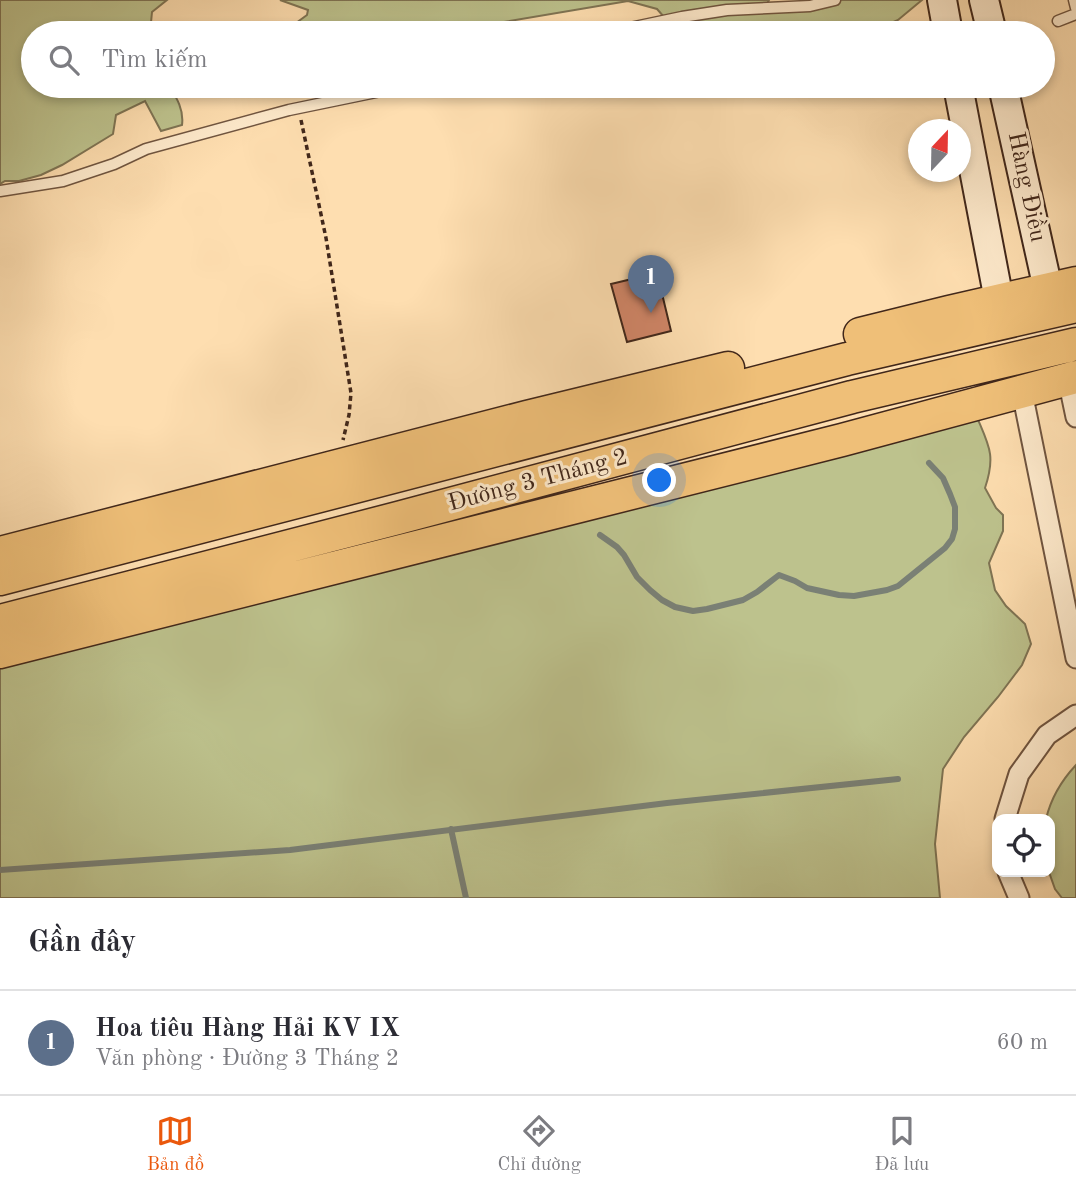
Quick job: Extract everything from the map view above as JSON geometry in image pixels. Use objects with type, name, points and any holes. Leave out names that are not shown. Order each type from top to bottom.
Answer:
[{"type":"main road","points":[[942,0],[946,21]]},
{"type":"main road","points":[[984,0],[989,21]]},
{"type":"main road","name":"Hàng Điều","points":[[960,98],[1002,311]]},
{"type":"main road","name":"Hàng Điều","points":[[1006,98],[1063,297]]},
{"type":"main road","points":[[1063,297],[1072,378]]},
{"type":"main road","name":"Đường 3 Tháng 2","points":[[0,554],[335,466],[1063,297]]},
{"type":"main road","points":[[1002,311],[1022,392]]},
{"type":"main road","name":"Đường 3 Tháng 2","points":[[0,579],[847,359],[1002,311]]},
{"type":"main road","name":"Đường 3 Tháng 2","points":[[0,621],[385,522],[852,397],[1069,346]]},
{"type":"main road","name":"Đường 3 Tháng 2","points":[[0,652],[842,440],[1072,378]]},
{"type":"street","points":[[1072,378],[1076,417]]},
{"type":"street","points":[[1022,392],[1067,564],[1076,657]]},
{"type":"street","points":[[1007,814],[1019,774],[1047,735],[1076,715]]},
{"type":"street","points":[[1010,877],[1019,898]]},
{"type":"lane","points":[[663,21],[727,10],[810,6],[835,0]]},
{"type":"lane","points":[[1074,0],[1076,8]]},
{"type":"lane","points":[[1058,21],[1076,13]]},
{"type":"lane","points":[[0,191],[63,181],[114,164],[146,149],[298,108],[347,98]]},
{"type":"path","points":[[298,108],[326,238],[351,393],[346,430],[335,466]]},
{"type":"green space","points":[[0,0],[167,0],[152,12],[151,21],[21,21],[21,98],[176,98],[181,109],[182,125],[161,131],[145,101],[116,115],[113,134],[62,165],[41,175],[0,184]]},
{"type":"green space","points":[[280,0],[769,0],[779,12],[826,0],[922,0],[896,21],[668,21],[657,9],[628,1],[510,21],[299,21],[307,15],[308,10]]},
{"type":"green space","points":[[976,415],[990,451],[990,467],[985,488],[1003,515],[1003,531],[989,563],[995,590],[1006,606],[1025,624],[1031,644],[1022,665],[964,737],[943,769],[935,844],[940,898],[0,898],[0,667]]},
{"type":"green space","points":[[1076,765],[1076,898],[1062,898],[1051,877],[1055,877],[1055,814],[1048,814],[1057,790]]},
{"type":"building","points":[[657,273],[671,331],[627,342],[611,284]]},
{"type":"waterway","points":[[600,535],[617,547],[637,577],[662,600],[675,607],[693,611],[743,600],[779,575],[807,588],[839,595],[854,596],[887,590],[898,586],[945,548],[952,539],[955,507],[943,478],[929,463]]},
{"type":"waterway","points":[[0,870],[290,850],[667,803],[898,779]]},
{"type":"waterway","points":[[451,829],[466,898]]},
{"type":"place","name":"Hoa tiêu Hàng Hải KV IX","points":[[651,313]]}]
